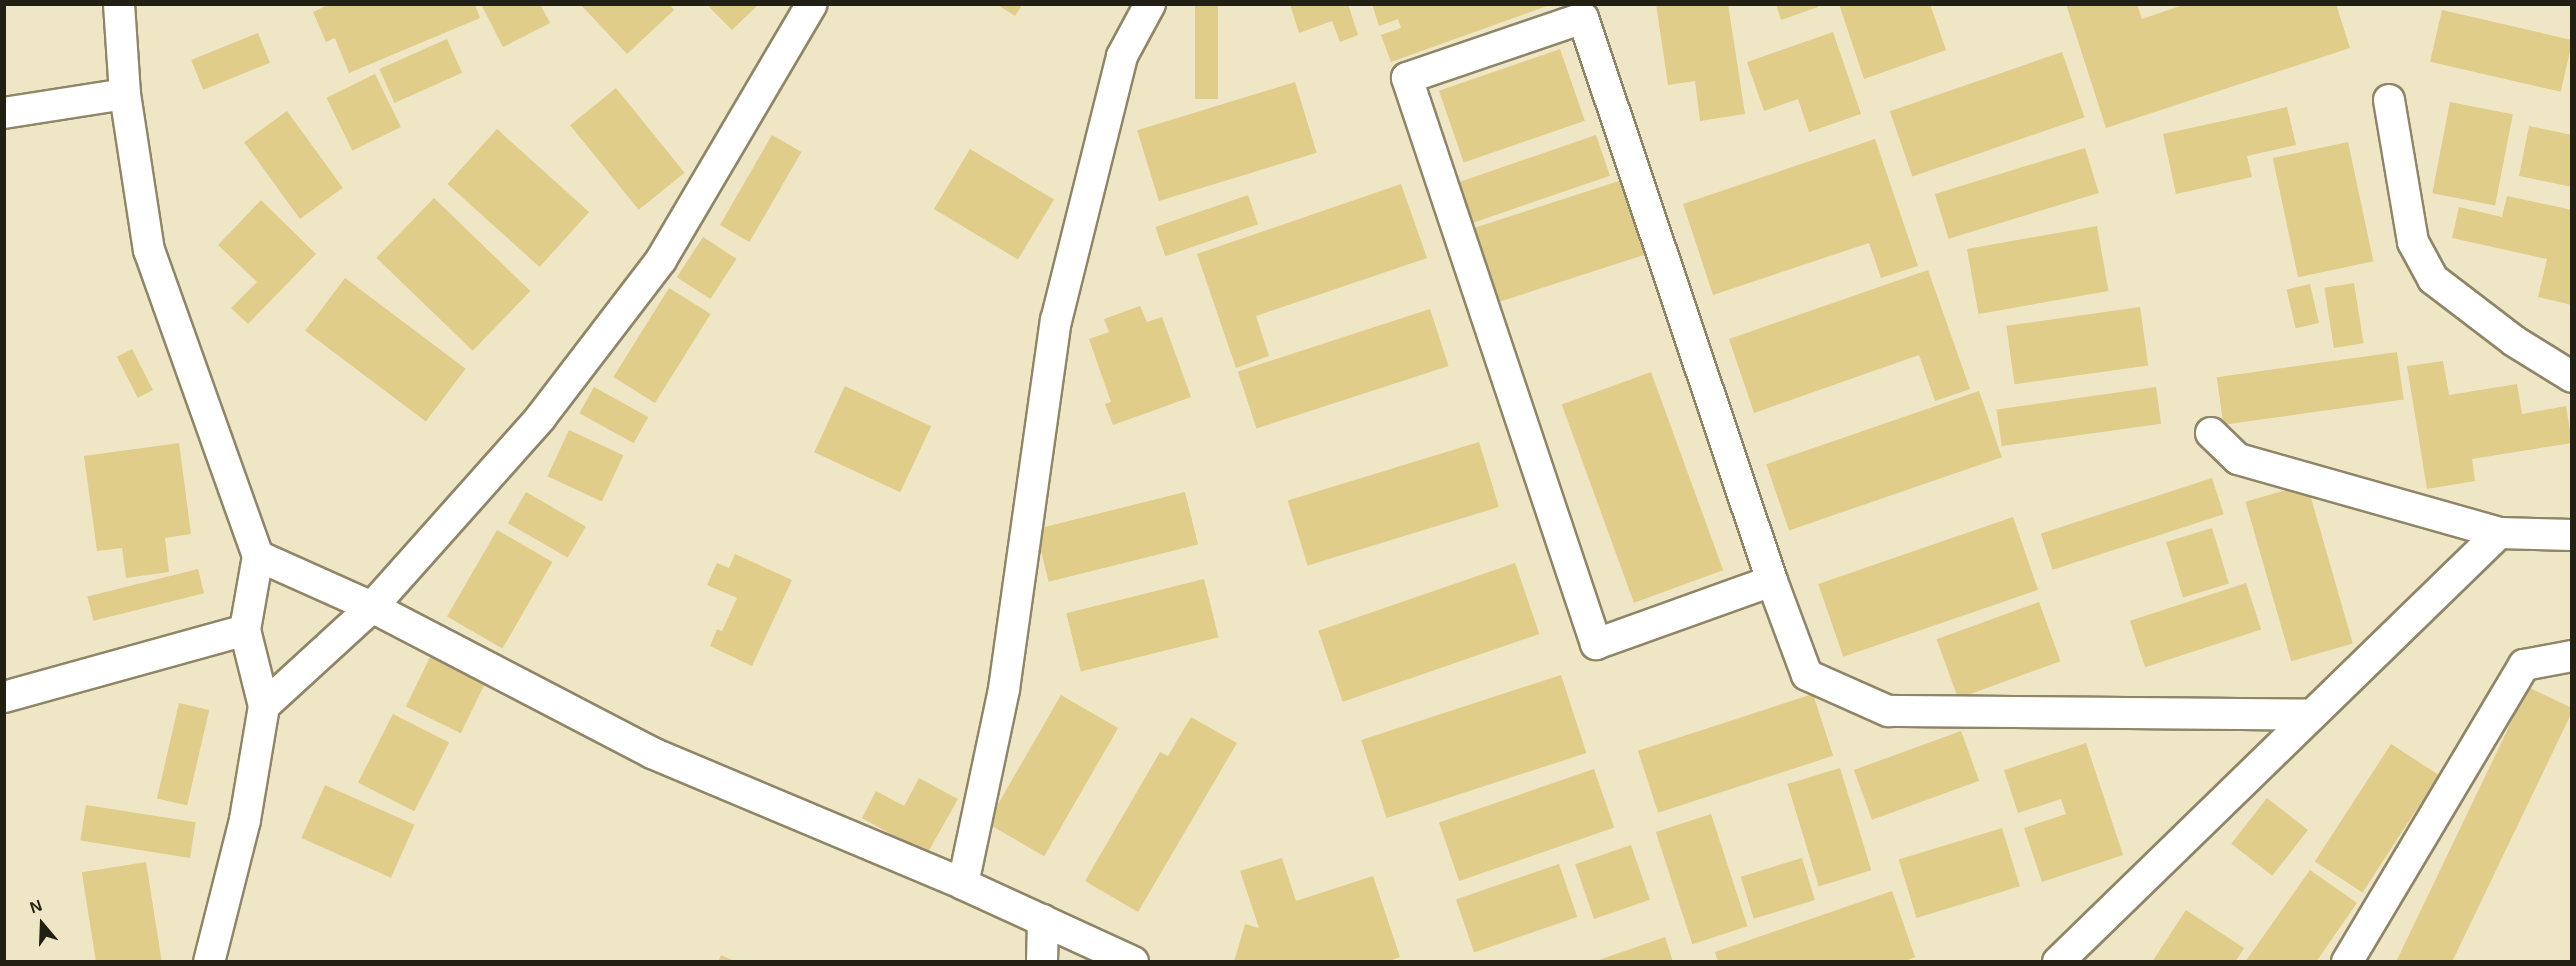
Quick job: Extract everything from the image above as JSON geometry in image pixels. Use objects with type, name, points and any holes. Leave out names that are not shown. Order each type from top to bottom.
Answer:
[{"type":"street","points":[[119,4],[125,94],[149,250],[258,556],[245,630],[264,706],[245,820],[209,962]]},
{"type":"street","points":[[264,706],[372,607],[541,417],[661,260],[813,4]]},
{"type":"street","points":[[963,884],[1004,689],[1056,321],[1122,56],[1150,4]]},
{"type":"street","points":[[1772,581],[1596,644],[1407,78],[1583,18],[1772,581],[1807,675],[1888,711],[2309,715]]},
{"type":"street","points":[[4,113],[125,94]]},
{"type":"street","points":[[2389,100],[2413,242],[2433,279],[2514,341],[2571,377]]},
{"type":"street","points":[[2211,433],[2238,459],[2499,533],[2571,535]]},
{"type":"street","points":[[2058,962],[2309,715],[2499,533]]},
{"type":"street","points":[[258,556],[372,607],[651,753],[963,884],[1133,962]]},
{"type":"street","points":[[4,697],[245,630]]},
{"type":"street","points":[[2347,962],[2524,664],[2571,656]]},
{"type":"street","points":[[1042,962],[1043,920]]},
{"type":"building","points":[[330,4],[475,4],[480,18],[349,73],[335,38],[326,42],[313,12]]},
{"type":"building","points":[[481,4],[540,4],[550,23],[503,47]]},
{"type":"building","points":[[580,4],[669,4],[674,10],[627,54]]},
{"type":"building","points":[[712,4],[759,4],[732,30],[709,7]]},
{"type":"building","points":[[1195,4],[1218,4],[1218,99],[1195,99]]},
{"type":"building","points":[[1290,4],[1348,4],[1358,35],[1340,42],[1332,21],[1299,33]]},
{"type":"building","points":[[1372,4],[1550,5],[1391,62],[1381,35],[1401,28],[1398,19],[1379,26]]},
{"type":"building","points":[[1656,4],[1728,4],[1745,114],[1700,121],[1695,81],[1668,85]]},
{"type":"building","points":[[1776,4],[1817,4],[1818,7],[1781,20]]},
{"type":"building","points":[[1839,4],[1930,4],[1946,50],[1864,79]]},
{"type":"building","points":[[2066,4],[2137,4],[2142,19],[2186,4],[2336,4],[2350,48],[2106,128]]},
{"type":"building","points":[[998,5],[1022,5],[1015,16]]},
{"type":"building","points":[[2442,10],[2572,40],[2561,92],[2430,62]]},
{"type":"building","points":[[1833,32],[1861,114],[1809,132],[1798,99],[1764,111],[1747,62]]},
{"type":"building","points":[[258,33],[270,63],[203,90],[191,60]]},
{"type":"building","points":[[447,39],[462,73],[394,103],[379,69]]},
{"type":"building","points":[[1560,49],[1585,121],[1464,163],[1439,91]]},
{"type":"building","points":[[2062,52],[2084,117],[1912,176],[1890,111]]},
{"type":"building","points":[[375,74],[401,127],[352,151],[326,98]]},
{"type":"building","points":[[1295,82],[1317,153],[1159,201],[1137,130]]},
{"type":"building","points":[[616,88],[685,173],[639,210],[570,125]]},
{"type":"building","points":[[2450,102],[2513,114],[2495,206],[2432,193]]},
{"type":"building","points":[[2287,107],[2296,145],[2247,156],[2252,177],[2176,194],[2163,134]]},
{"type":"building","points":[[287,111],[343,188],[300,219],[244,142]]},
{"type":"building","points":[[2529,126],[2572,135],[2572,187],[2519,176]]},
{"type":"building","points":[[497,129],[589,212],[540,267],[447,184]]},
{"type":"building","points":[[772,135],[801,152],[749,242],[720,225]]},
{"type":"building","points":[[1596,135],[1610,176],[1465,225],[1451,185]]},
{"type":"building","points":[[1875,139],[1918,266],[1881,278],[1869,243],[1713,295],[1683,204]]},
{"type":"building","points":[[2348,142],[2373,261],[2298,277],[2273,158]]},
{"type":"building","points":[[2085,148],[2099,193],[1949,239],[1935,194]]},
{"type":"building","points":[[970,149],[1054,199],[1018,259],[934,209]]},
{"type":"building","points":[[1622,180],[1646,254],[1491,305],[1467,230]]},
{"type":"building","points":[[1401,184],[1427,258],[1256,316],[1269,356],[1236,368],[1197,254]]},
{"type":"building","points":[[1248,195],[1258,224],[1165,256],[1155,227]]},
{"type":"building","points":[[2507,196],[2572,210],[2572,305],[2538,297],[2547,259],[2452,238],[2459,207],[2502,217]]},
{"type":"building","points":[[434,198],[530,291],[473,351],[376,258]]},
{"type":"building","points":[[261,200],[316,254],[248,324],[231,308],[257,282],[218,245]]},
{"type":"building","points":[[2097,226],[2108,291],[1978,314],[1967,249]]},
{"type":"building","points":[[703,237],[737,259],[710,299],[677,277]]},
{"type":"building","points":[[1928,270],[1970,389],[1935,401],[1919,355],[1754,413],[1729,339]]},
{"type":"building","points":[[345,278],[466,369],[426,422],[305,331]]},
{"type":"building","points":[[2354,283],[2364,343],[2334,348],[2324,288]]},
{"type":"building","points":[[2310,284],[2319,323],[2296,328],[2287,289]]},
{"type":"building","points":[[669,288],[711,314],[655,403],[613,377]]},
{"type":"building","points":[[1140,306],[1147,322],[1162,317],[1191,397],[1113,425],[1105,404],[1111,402],[1089,339],[1109,332],[1104,319]]},
{"type":"building","points":[[2140,307],[2148,365],[2015,384],[2006,326]]},
{"type":"building","points":[[1430,309],[1449,366],[1256,428],[1238,371]]},
{"type":"building","points":[[132,349],[153,390],[138,398],[117,357]]},
{"type":"building","points":[[2397,352],[2404,400],[2223,425],[2217,377]]},
{"type":"building","points":[[2443,361],[2449,395],[2517,384],[2522,414],[2566,406],[2572,443],[2472,459],[2475,481],[2427,489],[2407,366]]},
{"type":"building","points":[[1651,372],[1723,570],[1634,603],[1562,404]]},
{"type":"building","points":[[845,386],[931,426],[900,492],[814,452]]},
{"type":"building","points":[[594,387],[648,417],[634,443],[579,413]]},
{"type":"building","points":[[2156,387],[2161,424],[2002,446],[1997,409]]},
{"type":"building","points":[[1979,391],[2002,457],[1789,530],[1766,464]]},
{"type":"building","points":[[569,430],[623,455],[602,502],[547,476]]},
{"type":"building","points":[[1479,442],[1499,507],[1308,566],[1288,500]]},
{"type":"building","points":[[179,443],[191,534],[165,538],[169,572],[126,578],[122,548],[97,551],[84,456]]},
{"type":"building","points":[[2212,478],[2224,514],[2053,570],[2041,534]]},
{"type":"building","points":[[2307,484],[2353,644],[2291,661],[2245,502]]},
{"type":"building","points":[[526,492],[586,526],[568,558],[508,523]]},
{"type":"building","points":[[1185,492],[1198,544],[1049,582],[1036,529]]},
{"type":"building","points":[[2013,517],[2038,590],[1843,657],[1818,584]]},
{"type":"building","points":[[2212,528],[2229,583],[2183,597],[2166,542]]},
{"type":"building","points":[[497,530],[552,562],[502,649],[447,617]]},
{"type":"building","points":[[735,554],[792,580],[752,666],[710,646],[717,629],[722,631],[737,598],[707,585],[717,563],[729,568]]},
{"type":"building","points":[[1515,563],[1539,634],[1343,702],[1318,631]]},
{"type":"building","points":[[198,569],[204,593],[93,621],[87,597]]},
{"type":"building","points":[[1204,579],[1219,637],[1081,672],[1066,613]]},
{"type":"building","points":[[2246,583],[2261,630],[2145,667],[2130,621]]},
{"type":"building","points":[[2039,602],[2061,661],[1958,698],[1937,639]]},
{"type":"building","points":[[434,649],[489,676],[461,733],[406,707]]},
{"type":"building","points":[[1561,675],[1586,753],[1387,818],[1361,740]]},
{"type":"building","points":[[2528,687],[2572,708],[2572,712],[2452,962],[2396,962]]},
{"type":"building","points":[[1813,694],[1833,756],[1658,813],[1638,751]]},
{"type":"building","points":[[1061,695],[1118,728],[1044,856],[987,823]]},
{"type":"building","points":[[179,703],[209,710],[187,805],[157,798]]},
{"type":"building","points":[[393,714],[449,743],[414,811],[358,783]]},
{"type":"building","points":[[1191,717],[1237,743],[1138,912],[1085,881],[1160,752],[1168,756]]},
{"type":"building","points":[[1961,731],[1979,781],[1872,820],[1854,770]]},
{"type":"building","points":[[2086,743],[2123,855],[2042,882],[2024,828],[2066,814],[2061,799],[2018,813],[2004,770]]},
{"type":"building","points":[[2391,744],[2439,775],[2363,892],[2315,861]]},
{"type":"building","points":[[1840,768],[1871,870],[1819,886],[1787,784]]},
{"type":"building","points":[[1594,769],[1614,828],[1459,881],[1439,822]]},
{"type":"building","points":[[919,778],[958,799],[927,854],[862,818],[876,791],[904,806]]},
{"type":"building","points":[[325,785],[415,825],[391,878],[301,838]]},
{"type":"building","points":[[2267,798],[2308,830],[2272,876],[2231,844]]},
{"type":"building","points":[[86,805],[196,822],[190,858],[80,841]]},
{"type":"building","points":[[1711,814],[1747,926],[1692,944],[1656,832]]},
{"type":"building","points":[[2002,828],[2020,886],[1917,918],[1899,860]]},
{"type":"building","points":[[1631,845],[1650,900],[1594,919],[1575,864]]},
{"type":"building","points":[[1282,858],[1296,901],[1373,876],[1400,957],[1386,962],[1234,962],[1245,924],[1259,928],[1240,871]]},
{"type":"building","points":[[1802,858],[1815,900],[1754,919],[1741,877]]},
{"type":"building","points":[[146,862],[162,962],[96,962],[82,872]]},
{"type":"building","points":[[1559,864],[1577,917],[1474,952],[1456,899]]},
{"type":"building","points":[[2310,870],[2357,903],[2316,962],[2245,962]]},
{"type":"building","points":[[1892,891],[1915,957],[1903,962],[1718,962],[1715,952]]},
{"type":"building","points":[[2186,910],[2244,948],[2235,962],[2152,962]]},
{"type":"building","points":[[1665,937],[1673,962],[1596,962],[1596,961]]},
{"type":"building","points":[[721,955],[736,962],[718,962]]}]
